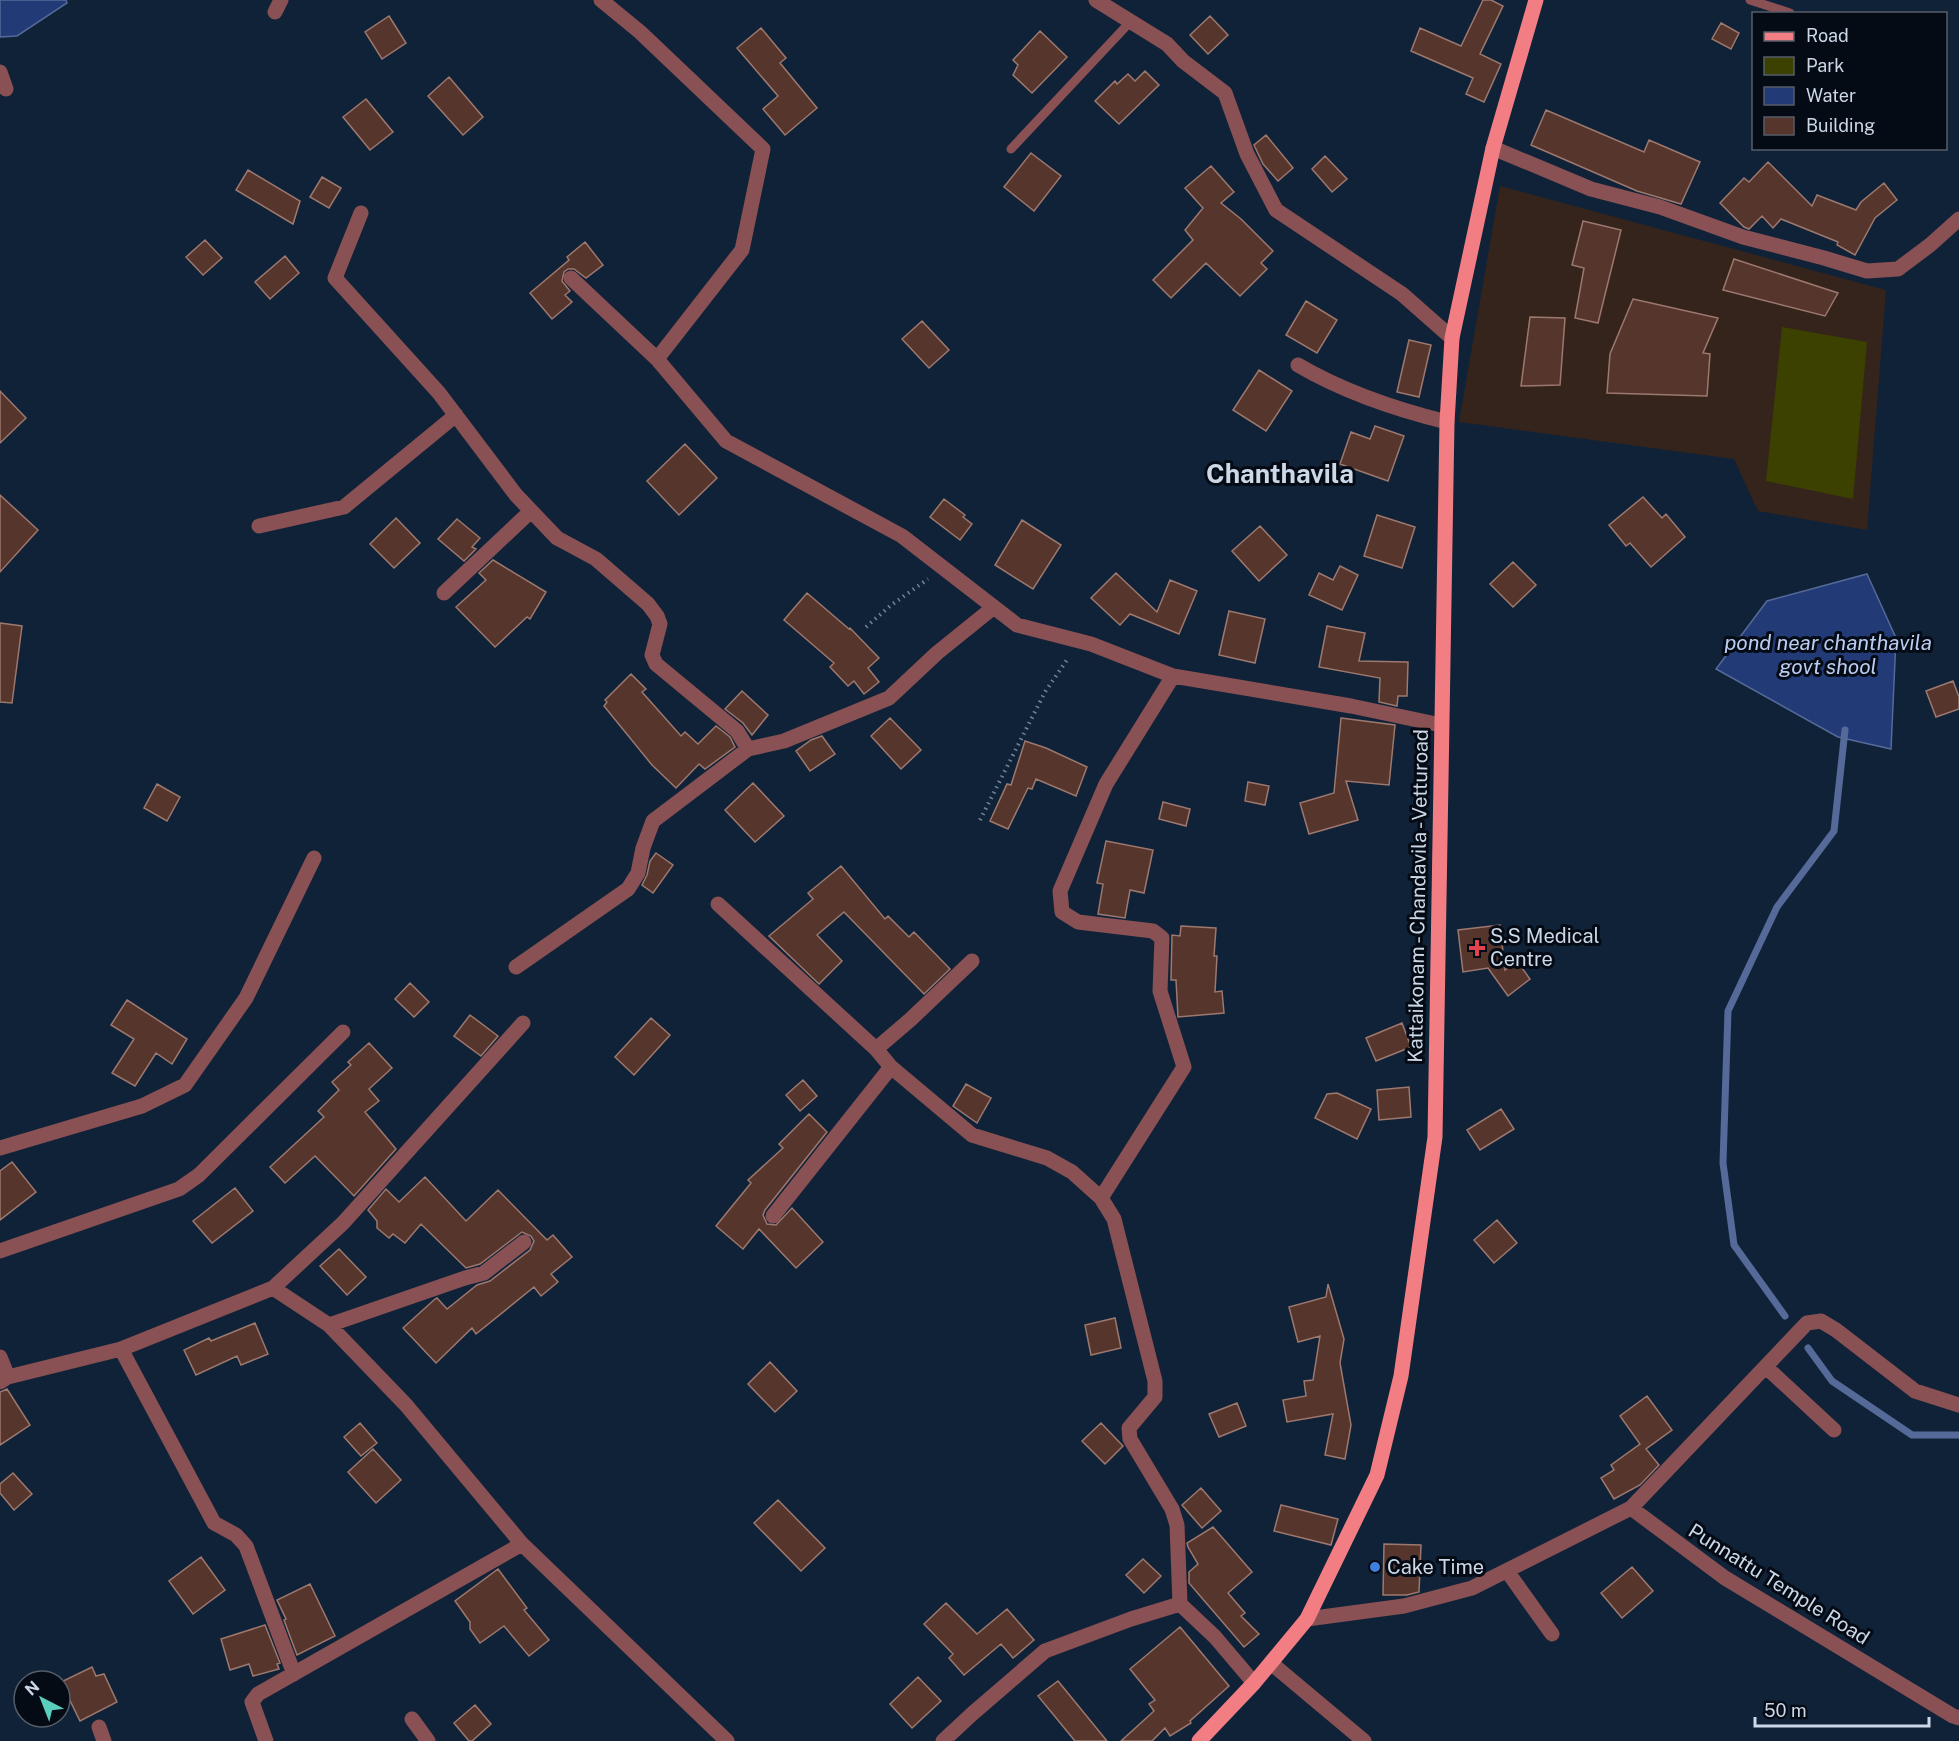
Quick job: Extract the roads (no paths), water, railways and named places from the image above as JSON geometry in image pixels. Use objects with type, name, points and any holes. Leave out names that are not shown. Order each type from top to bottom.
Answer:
[{"type":"main road","name":"Kattaikonam - Chandavila - Vetturoad","points":[[1203,1739],[1254,1683],[1307,1619],[1377,1475],[1401,1376],[1436,1137],[1447,423],[1452,338],[1492,148],[1536,0]]},
{"type":"street","points":[[601,0],[640,32],[763,149],[742,250],[657,359]]},
{"type":"street","points":[[1095,0],[1167,44],[1183,61],[1225,93],[1247,154],[1276,210],[1402,294],[1452,338]]},
{"type":"street","points":[[0,72],[6,89]]},
{"type":"street","points":[[1492,148],[1591,189],[1660,207],[1743,237],[1867,271],[1898,269],[1959,219]]},
{"type":"street","points":[[361,213],[335,278],[439,393],[516,495],[531,511],[557,538],[596,559],[648,604],[660,624],[652,655],[656,664],[737,731],[748,749]]},
{"type":"street","points":[[571,278],[657,359],[726,441],[902,536],[1017,625],[1080,641],[1173,676],[1340,704],[1441,725]]},
{"type":"street","points":[[1298,365],[1327,382],[1353,393],[1419,416],[1447,423]]},
{"type":"street","points":[[259,526],[344,507],[456,416]]},
{"type":"street","points":[[444,593],[531,511]]},
{"type":"street","points":[[516,967],[628,889],[638,873],[642,848],[653,821],[748,749],[784,741],[889,698],[937,653],[994,607]]},
{"type":"street","points":[[1101,1198],[1184,1067],[1160,991],[1162,938],[1153,931],[1078,922],[1070,919],[1062,912],[1060,891],[1106,784],[1173,676]]},
{"type":"street","points":[[0,1148],[142,1106],[185,1085],[246,998],[315,858]]},
{"type":"street","points":[[718,903],[876,1049],[891,1067],[972,1135],[1047,1158],[1072,1172],[1101,1198],[1114,1219],[1155,1381],[1155,1397],[1129,1428],[1130,1439],[1172,1509],[1177,1525],[1180,1604],[1215,1637],[1254,1683]]},
{"type":"street","points":[[876,1049],[972,961]]},
{"type":"street","points":[[0,1357],[4,1379],[122,1349],[273,1288],[343,1223],[523,1023]]},
{"type":"street","points":[[0,1251],[179,1189],[199,1175],[344,1032]]},
{"type":"street","points":[[773,1216],[891,1067]]},
{"type":"street","points":[[329,1325],[484,1273],[524,1242]]},
{"type":"street","points":[[273,1288],[329,1325],[406,1405],[522,1544],[727,1741]]},
{"type":"street","points":[[1307,1619],[1404,1606],[1472,1588],[1631,1508],[1807,1323],[1821,1321],[1836,1329],[1915,1391],[1959,1405]]},
{"type":"street","points":[[122,1349],[214,1523],[236,1535],[246,1546],[294,1674]]},
{"type":"street","points":[[1766,1367],[1834,1430]]},
{"type":"street","name":"Punnattu Temple Road","points":[[1631,1508],[1725,1578],[1959,1718]]},
{"type":"street","points":[[267,1741],[252,1702],[258,1694],[522,1544]]},
{"type":"street","points":[[1507,1571],[1552,1634]]},
{"type":"street","points":[[943,1741],[1045,1652],[1131,1619],[1180,1604]]},
{"type":"street","points":[[1271,1663],[1364,1741]]},
{"type":"street","points":[[412,1719],[428,1741]]},
{"type":"lane","points":[[1750,0],[1787,12]]},
{"type":"lane","points":[[1011,149],[1131,21]]},
{"type":"water","points":[[0,0],[66,0],[67,3],[17,36],[0,37]]},
{"type":"water","name":"pond near chanthavila govt shool","points":[[1867,574],[1896,638],[1891,749],[1838,737],[1716,669],[1767,601]]},
{"type":"waterway","points":[[1785,1316],[1734,1245],[1723,1163],[1728,1011],[1777,907],[1834,831],[1845,730]]},
{"type":"waterway","points":[[1808,1348],[1832,1381],[1912,1435],[1959,1435]]},
{"type":"place","name":"S.S Medical Centre","points":[[1477,948]]},
{"type":"place","name":"Cake Time","points":[[1375,1567]]},
{"type":"district","name":"Chanthavila","points":[[1280,473]]}]
